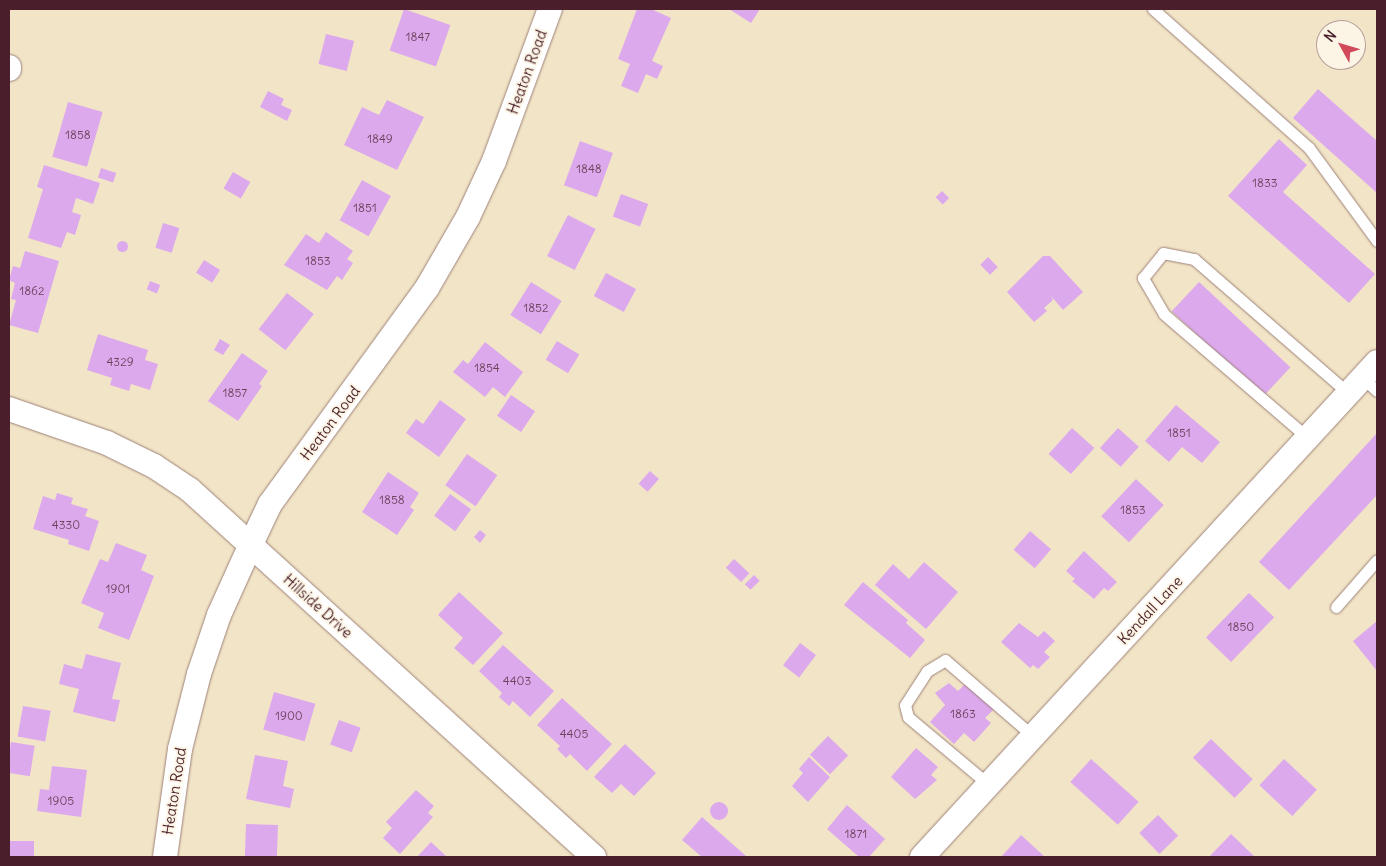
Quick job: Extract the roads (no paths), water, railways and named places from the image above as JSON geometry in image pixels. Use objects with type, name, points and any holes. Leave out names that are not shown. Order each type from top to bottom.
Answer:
[{"type":"street","name":"Heaton Road","points":[[165,857],[180,749],[199,674],[219,615],[251,544],[270,504],[427,288],[468,217],[494,161],[550,9]]},
{"type":"street","name":"Kendall Lane","points":[[922,857],[1308,438],[1366,381]]},
{"type":"street","name":"Hillside Drive","points":[[9,409],[107,443],[154,466],[190,490],[594,857]]},
{"type":"lane","points":[[1153,9],[1309,148],[1377,241]]},
{"type":"lane","points":[[1308,438],[1164,314],[1143,278],[1163,253],[1194,259],[1366,381]]},
{"type":"lane","points":[[1336,607],[1377,560]]},
{"type":"lane","points":[[988,784],[908,718],[905,705],[927,671],[945,660],[1033,736]]}]
